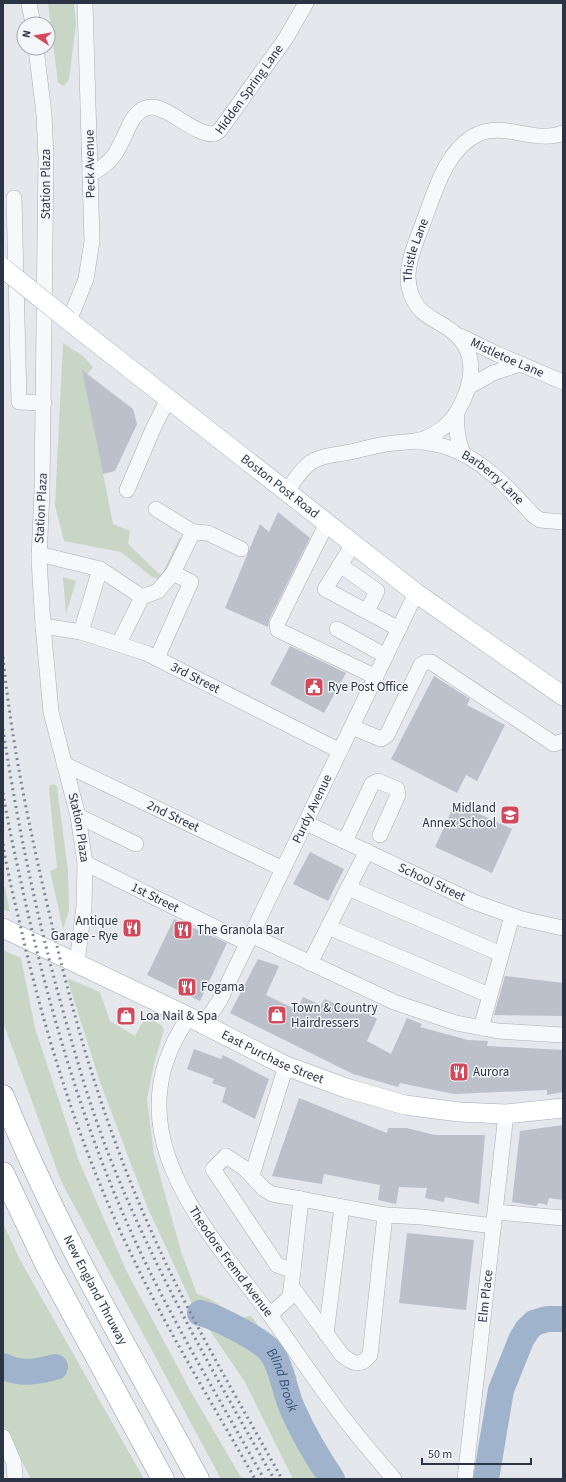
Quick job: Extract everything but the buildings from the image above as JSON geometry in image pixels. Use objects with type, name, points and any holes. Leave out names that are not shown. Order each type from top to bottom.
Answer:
[{"type":"highway","name":"New England Thruway","points":[[3,1096],[43,1186],[73,1248],[198,1479]]},
{"type":"highway","points":[[3,1173],[46,1264],[163,1479]]},
{"type":"main road","name":"Boston Post Road","points":[[3,268],[69,322],[388,571],[563,696]]},
{"type":"main road","name":"East Purchase Street","points":[[3,928],[197,1020],[286,1066],[346,1088],[405,1105],[459,1112],[506,1114],[563,1108]]},
{"type":"street","points":[[29,3],[31,16]]},
{"type":"street","name":"Peck Avenue","points":[[69,322],[86,279],[90,262],[92,241],[85,3]]},
{"type":"street","name":"Hidden Spring Lane","points":[[90,174],[103,168],[110,162],[116,155],[132,121],[138,113],[148,107],[156,107],[165,110],[200,132],[214,134],[220,130],[286,38],[306,3]]},
{"type":"street","name":"Station Plaza","points":[[37,56],[46,158],[44,403],[39,554],[42,626],[51,712],[78,816],[85,863],[84,907],[77,963]]},
{"type":"street","name":"Thistle Lane","points":[[287,491],[306,466],[316,459],[382,444],[416,441],[439,431],[448,424],[456,413],[470,386],[471,360],[468,350],[453,332],[422,313],[416,305],[408,280],[412,254],[441,175],[458,150],[469,140],[479,134],[505,130],[541,137],[563,133]]},
{"type":"street","points":[[541,137],[563,145]]},
{"type":"street","points":[[14,198],[19,402],[44,403]]},
{"type":"street","name":"Mistletoe Lane","points":[[453,332],[520,364],[563,382]]},
{"type":"street","points":[[470,386],[493,373],[520,364]]},
{"type":"street","points":[[127,490],[153,429],[168,399]]},
{"type":"street","points":[[456,413],[455,426],[463,454]]},
{"type":"street","name":"Barberry Lane","points":[[416,441],[448,448],[463,454],[495,476],[534,516],[540,520],[563,522]]},
{"type":"street","points":[[156,509],[194,532],[208,533],[241,549]]},
{"type":"street","points":[[327,523],[277,624],[278,630],[376,677]]},
{"type":"street","points":[[119,643],[142,597],[158,591],[173,574],[194,532]]},
{"type":"street","points":[[354,543],[325,589],[399,628]]},
{"type":"street","points":[[39,554],[100,568],[142,597]]},
{"type":"street","points":[[340,565],[377,591]]},
{"type":"street","points":[[81,632],[100,568]]},
{"type":"street","points":[[367,611],[388,571]]},
{"type":"street","points":[[157,658],[191,582],[173,574]]},
{"type":"street","name":"Purdy Avenue","points":[[197,1020],[220,1000],[416,592]]},
{"type":"street","name":"3rd Street","points":[[42,626],[81,632],[119,643],[157,658],[340,751]]},
{"type":"street","points":[[337,629],[386,656]]},
{"type":"street","points":[[352,727],[376,738],[381,739],[387,735],[421,665],[426,662],[431,662],[554,744],[563,741]]},
{"type":"street","name":"2nd Street","points":[[64,764],[283,869]]},
{"type":"street","points":[[346,841],[372,784],[378,781],[397,790],[398,795],[380,835]]},
{"type":"street","points":[[78,816],[136,844]]},
{"type":"street","name":"School Street","points":[[306,823],[474,902],[512,916],[563,928]]},
{"type":"street","points":[[310,963],[367,851]]},
{"type":"street","name":"1st Street","points":[[85,863],[249,939],[310,963],[394,1002],[456,1024],[481,1028],[563,1035]]},
{"type":"street","points":[[348,888],[501,954]]},
{"type":"street","points":[[481,1028],[512,916]]},
{"type":"street","points":[[328,927],[489,995]]},
{"type":"street","name":"Theodore Fremd Avenue","points":[[197,1020],[180,1030],[170,1052],[160,1092],[158,1109],[160,1129],[165,1147],[183,1192],[212,1240],[270,1315],[331,1402],[394,1479]]},
{"type":"street","points":[[252,1175],[286,1066]]},
{"type":"street","name":"Elm Place","points":[[465,1479],[506,1114]]},
{"type":"street","points":[[293,1271],[277,1265],[213,1169],[226,1156],[244,1168],[264,1189],[272,1194],[385,1215],[495,1219],[563,1218]]},
{"type":"street","points":[[270,1315],[290,1297],[301,1199]]},
{"type":"street","points":[[326,1334],[342,1207]]},
{"type":"street","points":[[292,1287],[342,1356],[349,1361],[358,1364],[365,1362],[370,1355],[385,1215]]},
{"type":"street","points":[[3,1437],[14,1462],[15,1479]]},
{"type":"green space","points":[[48,3],[74,3],[76,24],[69,79],[64,86],[58,83],[55,56],[56,56],[56,16],[50,16]]},
{"type":"green space","points":[[63,343],[83,356],[93,367],[84,378],[113,524],[130,531],[128,544],[158,573],[162,574],[180,537],[182,538],[162,580],[152,577],[121,552],[64,541],[55,505]]},
{"type":"green space","points":[[63,577],[76,581],[66,614]]},
{"type":"green space","points":[[54,784],[57,787],[68,871],[69,911],[63,929],[50,871],[57,868],[49,789],[50,785]]},
{"type":"green space","points":[[3,887],[5,887],[10,912],[3,909]]},
{"type":"green space","points":[[3,950],[21,958],[35,1028],[79,1161],[126,1270],[191,1392],[242,1479],[221,1479],[61,1181],[3,1022]]},
{"type":"green space","points":[[67,978],[100,992],[110,1021],[135,1036],[146,1016],[161,1025],[164,1030],[154,1064],[147,1099],[154,1155],[181,1251],[197,1294],[210,1299],[239,1318],[251,1316],[297,1377],[291,1393],[342,1479],[293,1479],[245,1382],[192,1304],[147,1206],[100,1082]]},
{"type":"green space","points":[[3,1223],[19,1258],[144,1479],[31,1479],[3,1425]]},
{"type":"waterway","name":"Blind Brook","points":[[200,1313],[238,1329],[258,1341],[271,1352],[278,1365],[290,1403],[297,1419],[332,1479]]},
{"type":"waterway","name":"Blind Brook","points":[[486,1479],[501,1390],[521,1340],[527,1330],[534,1323],[547,1319],[563,1319]]},
{"type":"waterway","name":"Blind Brook","points":[[3,1366],[22,1372],[55,1367]]},
{"type":"railway","points":[[3,657],[17,758],[37,858],[61,964],[93,1078],[133,1189],[179,1291],[212,1354],[282,1479]]},
{"type":"railway","points":[[3,729],[15,804],[38,915],[67,1025],[99,1129],[129,1204],[167,1284],[208,1363],[274,1479]]},
{"type":"railway","points":[[3,793],[26,905],[58,1031],[84,1113],[99,1154],[132,1234],[162,1296],[195,1358],[264,1479]]},
{"type":"railway","points":[[3,844],[24,942],[45,1023],[70,1103],[99,1182],[115,1220],[161,1314],[255,1479]]},
{"type":"place","name":"Rye Post Office","points":[[314,687]]},
{"type":"place","name":"Midland Annex School","points":[[510,815]]},
{"type":"place","name":"Antique Garage - Rye","points":[[132,928]]},
{"type":"place","name":"The Granola Bar","points":[[183,930]]},
{"type":"place","name":"Fogama","points":[[187,987]]},
{"type":"place","name":"Town & Country Hairdressers","points":[[277,1015]]},
{"type":"place","name":"Loa Nail & Spa","points":[[126,1016]]},
{"type":"place","name":"Aurora","points":[[459,1072]]}]
